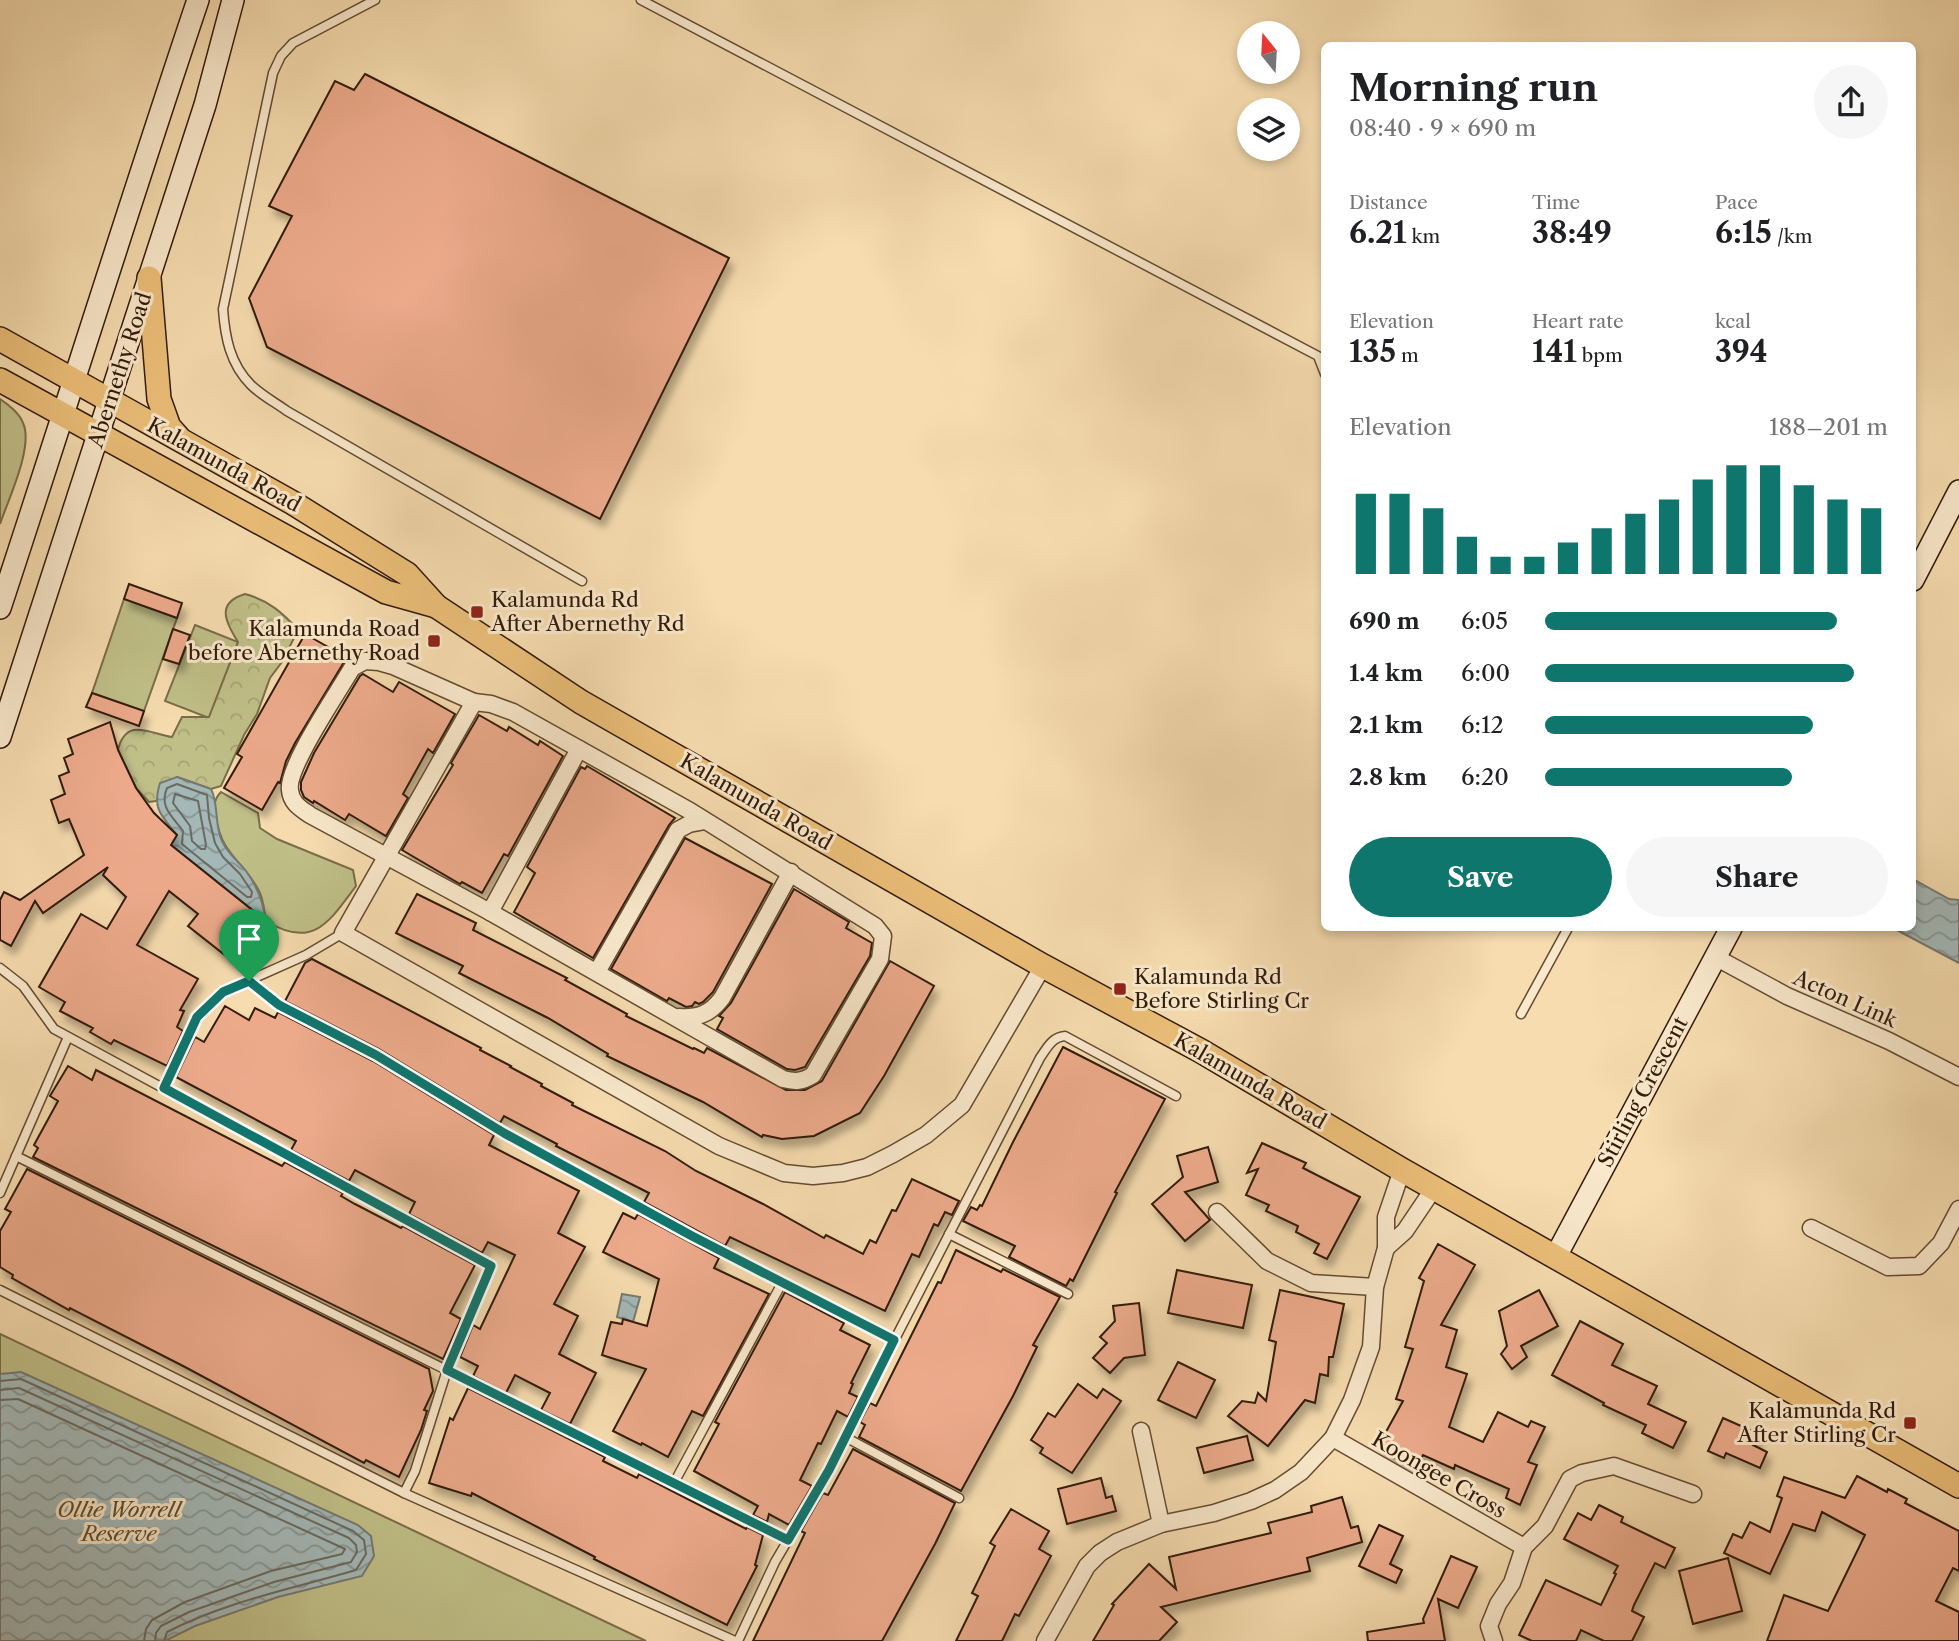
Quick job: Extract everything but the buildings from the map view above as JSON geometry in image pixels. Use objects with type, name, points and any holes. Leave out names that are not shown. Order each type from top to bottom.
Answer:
[{"type":"main road","name":"Abernethy Road","points":[[0,608],[139,183],[162,103],[198,0]]},
{"type":"main road","name":"Abernethy Road","points":[[0,737],[205,105],[233,0]]},
{"type":"main road","points":[[149,278],[159,399],[169,427],[180,440]]},
{"type":"main road","name":"Kalamunda Road","points":[[0,339],[293,503],[407,574],[436,606],[581,702],[1043,966],[1201,1051],[1402,1170],[1959,1486]]},
{"type":"main road","name":"Kalamunda Road","points":[[3,381],[386,593],[436,606]]},
{"type":"main road","points":[[1916,574],[1959,491]]},
{"type":"main road","name":"Stirling Crescent","points":[[1556,1256],[1729,931]]},
{"type":"street","points":[[365,662],[393,666],[474,702],[491,704],[513,712],[579,749],[791,872],[865,918],[883,936],[880,959],[813,1075],[804,1081],[783,1079],[490,912],[310,815],[294,802],[290,792],[292,772],[305,749],[352,668],[365,662]]},
{"type":"street","points":[[474,702],[343,933],[719,1146],[784,1173],[813,1176],[867,1167],[904,1148],[946,1120],[962,1105],[1043,966]]},
{"type":"street","points":[[490,912],[579,749]]},
{"type":"street","points":[[597,972],[678,830],[689,824],[705,821]]},
{"type":"street","points":[[673,1015],[694,1018],[714,1009],[791,872]]},
{"type":"street","name":"Acton Link","points":[[1715,957],[1787,996],[1889,1041],[1959,1077]]},
{"type":"street","points":[[1045,1641],[1087,1566],[1100,1553],[1117,1542],[1161,1524],[1214,1513],[1275,1490],[1301,1472],[1333,1438],[1352,1400],[1371,1347],[1375,1287],[1386,1248],[1387,1217],[1402,1170]]},
{"type":"street","points":[[1386,1248],[1405,1231],[1434,1188]]},
{"type":"street","points":[[1811,1228],[1888,1267],[1919,1266],[1941,1243],[1959,1209]]},
{"type":"street","points":[[1217,1212],[1267,1261],[1311,1283],[1375,1287]]},
{"type":"street","points":[[1141,1431],[1161,1524]]},
{"type":"street","name":"Koongee Cross","points":[[1333,1438],[1524,1547]]},
{"type":"street","points":[[1494,1641],[1489,1626],[1498,1604],[1512,1583],[1524,1547],[1545,1526],[1570,1479],[1582,1473],[1615,1466],[1693,1494]]},
{"type":"lane","points":[[375,0],[293,43],[273,73],[223,309],[225,337],[235,363],[251,386],[287,411],[582,581]]},
{"type":"lane","points":[[641,0],[1318,356],[1321,364]]},
{"type":"lane","points":[[1521,1014],[1566,931]]},
{"type":"lane","points":[[164,1088],[197,1017],[223,992],[306,955],[343,933]]},
{"type":"lane","points":[[0,968],[23,986],[54,1029],[491,1266],[447,1370],[415,1471],[404,1493]]},
{"type":"lane","points":[[249,981],[279,1005],[376,1055],[504,1133],[782,1283],[894,1340]]},
{"type":"lane","points":[[0,1290],[404,1493],[737,1641],[775,1562],[829,1470],[1040,1058],[1051,1042],[1058,1036],[1065,1036],[1176,1096]]},
{"type":"lane","points":[[0,1193],[68,1037]]},
{"type":"lane","points":[[16,1156],[788,1540]]},
{"type":"lane","points":[[950,1234],[1068,1294]]},
{"type":"lane","points":[[674,1483],[782,1283]]},
{"type":"lane","points":[[845,1437],[958,1498]]},
{"type":"green space","points":[[0,399],[10,406],[23,423],[25,445],[14,488],[0,524]]},
{"type":"green space","points":[[245,594],[274,608],[298,630],[282,662],[270,678],[257,714],[244,735],[221,786],[211,789],[177,777],[156,801],[149,802],[136,788],[118,750],[122,740],[133,730],[172,737],[182,717],[209,717],[238,642],[227,621],[226,608],[236,598]]},
{"type":"green space","points":[[124,599],[177,618],[144,711],[92,693]]},
{"type":"green space","points":[[195,625],[238,642],[209,718],[165,701]]},
{"type":"green space","points":[[221,792],[258,813],[260,828],[277,839],[353,870],[356,886],[328,921],[308,932],[296,933],[266,921],[260,893],[228,849],[219,830],[215,804]]},
{"type":"green space","name":"Ollie Worrell Reserve","points":[[0,1334],[646,1641],[0,1641]]},
{"type":"water","points":[[177,777],[211,789],[222,841],[254,883],[262,901],[266,921],[171,845],[177,835],[162,817],[157,799],[160,783]]},
{"type":"water","points":[[1916,881],[1949,899],[1959,900],[1959,963],[1899,931],[1916,931]]},
{"type":"water","points":[[622,1294],[640,1297],[633,1322],[617,1317]]},
{"type":"water","name":"Ollie Worrell Reserve","points":[[21,1372],[358,1525],[371,1536],[374,1556],[362,1576],[278,1597],[195,1626],[165,1641],[0,1641],[0,1374]]},
{"type":"place","name":"Kalamunda Rd After Abernethy Rd","points":[[477,612]]},
{"type":"place","name":"Kalamunda Road before Abernethy Road","points":[[434,641]]},
{"type":"place","name":"Kalamunda Rd Before Stirling Cr","points":[[1120,989]]},
{"type":"place","name":"Kalamunda Rd After Stirling Cr","points":[[1910,1423]]},
{"type":"route","points":[[249,981],[279,1005],[376,1055],[504,1133],[692,1236],[894,1340],[829,1470],[788,1540],[447,1370],[491,1266],[164,1088],[197,1017],[223,992],[249,981]]}]
